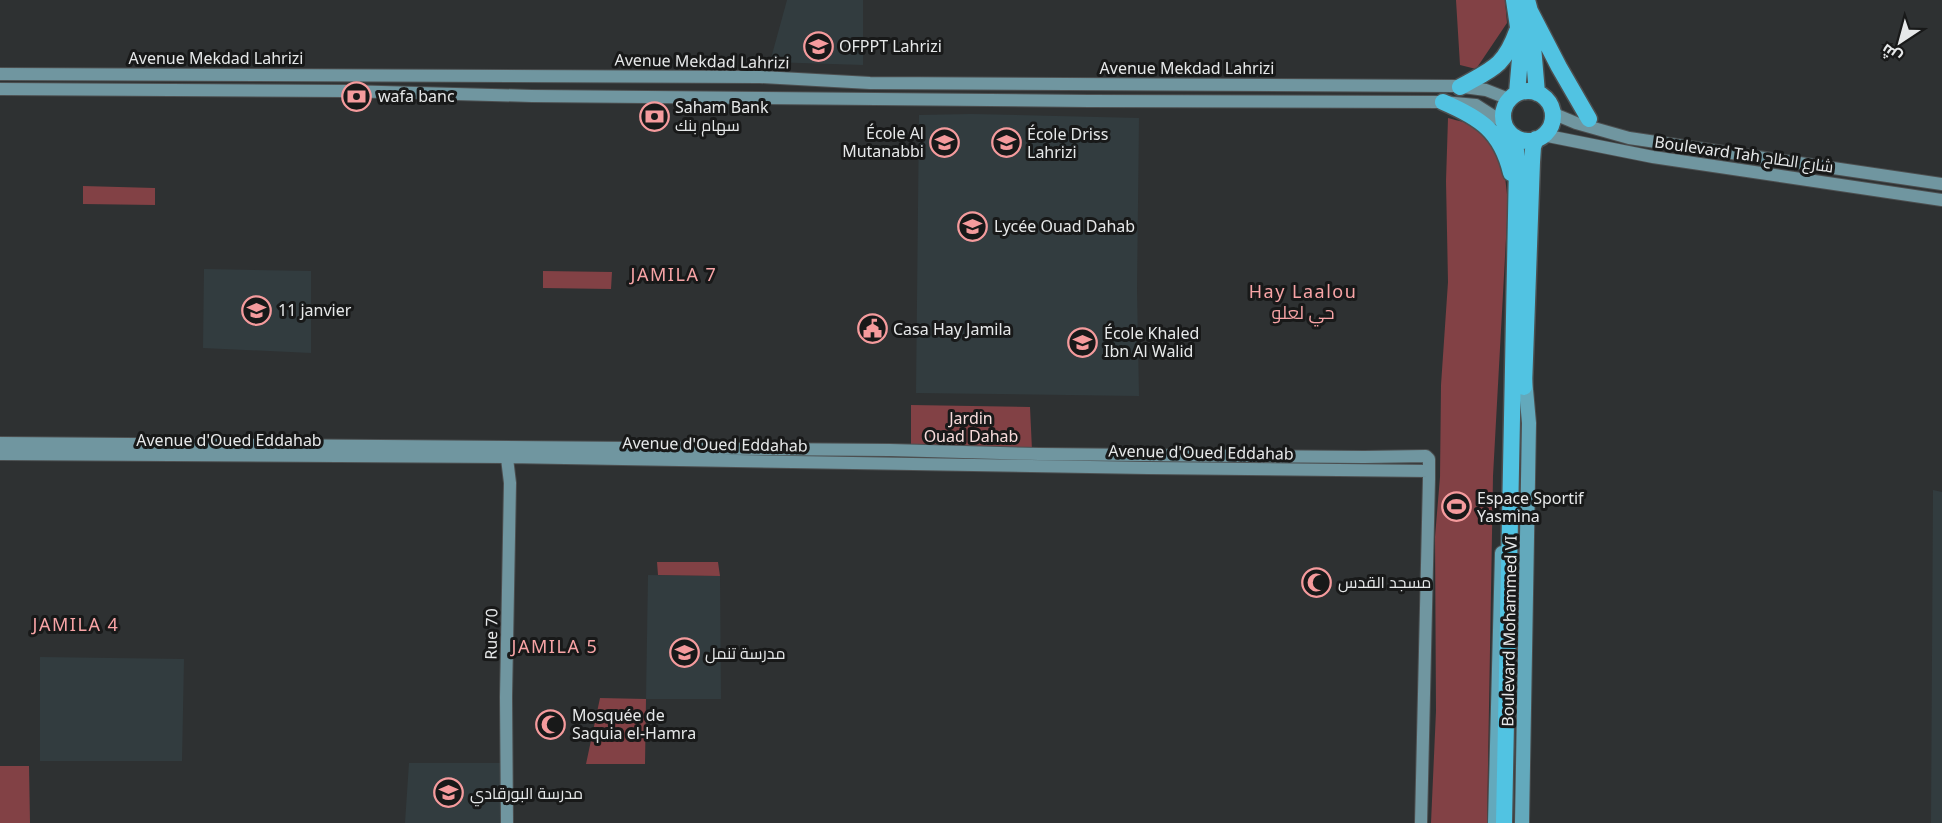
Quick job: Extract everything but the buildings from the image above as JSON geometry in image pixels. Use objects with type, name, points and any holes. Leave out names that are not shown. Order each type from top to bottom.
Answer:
[{"type":"highway","points":[[1514,0],[1521,47],[1513,96],[1503,111],[1504,123],[1510,134],[1515,137],[1524,140],[1540,137]]},
{"type":"highway","points":[[1529,6],[1537,93]]},
{"type":"highway","points":[[1529,6],[1559,67],[1589,119]]},
{"type":"highway","points":[[1460,87],[1499,64],[1509,51],[1519,24]]},
{"type":"highway","points":[[1504,823],[1533,147],[1550,127],[1552,113],[1548,101],[1537,93],[1524,91],[1513,96]]},
{"type":"highway","points":[[1443,102],[1478,118],[1495,135],[1507,156],[1516,194]]},
{"type":"highway","points":[[1512,823],[1510,720],[1517,165],[1515,137]]},
{"type":"main road","name":"Boulevard Mohammed VI","points":[[1522,823],[1528,423],[1524,368]]},
{"type":"main road","name":"Boulevard Mohammed VI","points":[[1495,823],[1504,485],[1506,469],[1512,453]]},
{"type":"street","name":"Avenue Mekdad Lahrizi","points":[[0,74],[760,77],[870,83],[1460,87],[1513,96]]},
{"type":"street","name":"Avenue Mekdad Lahrizi","points":[[0,89],[335,91],[532,96],[1443,102],[1476,105],[1504,123]]},
{"type":"street","name":"Boulevard Tah شارع الطاح","points":[[1552,113],[1605,132],[1639,140],[1942,184]]},
{"type":"street","name":"Boulevard Tah شارع الطاح","points":[[1540,137],[1644,156],[1942,200]]},
{"type":"street","name":"Avenue d'Oued Eddahab","points":[[0,442],[506,452],[1124,468],[1429,471],[1429,459],[1426,456],[1050,454],[890,450],[506,452],[0,454]]},
{"type":"street","name":"Rue 70","points":[[506,452],[510,483],[506,685],[507,823]]},
{"type":"street","points":[[1420,823],[1429,471]]},
{"type":"shaded area","name":"OFPPT Lahrizi","points":[[787,0],[863,0],[863,65],[770,62]]},
{"type":"shaded area","points":[[919,115],[1139,118],[1137,290],[1139,396],[916,393]]},
{"type":"shaded area","name":"11 janvier","points":[[204,269],[311,271],[311,353],[203,348]]},
{"type":"shaded area","points":[[1933,490],[1942,492],[1942,823],[1931,823]]},
{"type":"shaded area","name":"مدرسة تنمل","points":[[648,575],[720,576],[721,699],[646,699]]},
{"type":"shaded area","points":[[40,657],[184,659],[182,761],[40,761]]},
{"type":"shaded area","points":[[409,763],[503,763],[503,823],[405,823]]},
{"type":"green space","points":[[1456,0],[1505,0],[1507,23],[1476,69],[1460,65]]},
{"type":"green space","points":[[1448,118],[1477,126],[1494,142],[1502,161],[1508,202],[1493,476],[1487,823],[1431,823],[1436,711],[1435,537],[1440,477],[1441,385],[1448,282],[1446,181]]},
{"type":"green space","points":[[83,186],[155,188],[155,205],[83,204]]},
{"type":"green space","points":[[543,271],[612,272],[611,289],[543,288]]},
{"type":"green space","name":"Jardin Ouad Dahab","points":[[911,405],[1030,407],[1032,450],[911,449]]},
{"type":"green space","points":[[657,562],[718,562],[720,576],[658,575]]},
{"type":"green space","points":[[600,698],[646,699],[645,764],[586,764]]},
{"type":"green space","points":[[0,766],[29,766],[30,823],[0,823]]},
{"type":"place","name":"OFPPT Lahrizi","points":[[818,46]]},
{"type":"place","name":"wafa banc","points":[[357,96]]},
{"type":"place","name":"Saham Bank سهام بنك","points":[[654,116]]},
{"type":"place","name":"École Al Mutanabbi","points":[[945,142]]},
{"type":"place","name":"École Driss Lahrizi","points":[[1006,143]]},
{"type":"place","name":"Lycée Ouad Dahab","points":[[973,226]]},
{"type":"place","name":"11 janvier","points":[[257,310]]},
{"type":"place","name":"Casa Hay Jamila","points":[[872,329]]},
{"type":"place","name":"École Khaled Ibn Al Walid","points":[[1083,342]]},
{"type":"place","name":"Espace Sportif Yasmina","points":[[1456,507]]},
{"type":"place","name":"مسجد القدس","points":[[1317,582]]},
{"type":"place","name":"مدرسة تنمل","points":[[684,653]]},
{"type":"place","name":"Mosquée de Saquia el-Hamra","points":[[551,724]]},
{"type":"place","name":"مدرسة البورقادي","points":[[449,793]]},
{"type":"district","name":"JAMILA 7","points":[[674,274]]},
{"type":"district","name":"Hay Laalou حي لعلو","points":[[1303,301]]},
{"type":"district","name":"JAMILA 4","points":[[76,624]]},
{"type":"district","name":"JAMILA 5","points":[[555,646]]}]
